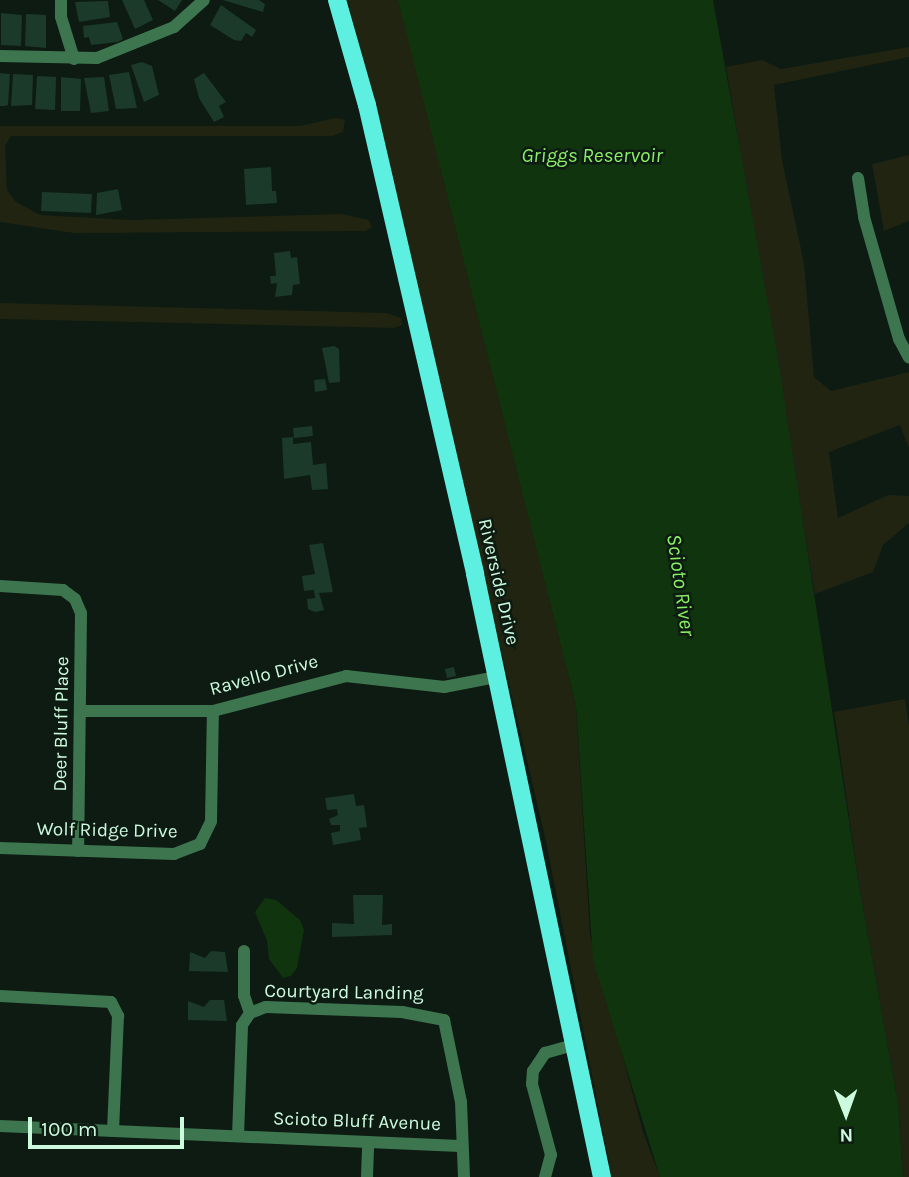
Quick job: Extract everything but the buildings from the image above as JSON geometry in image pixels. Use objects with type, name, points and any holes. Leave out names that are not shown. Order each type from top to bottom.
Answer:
[{"type":"main road","name":"Riverside Drive","points":[[337,0],[367,105],[497,677],[577,1044],[602,1177]]},
{"type":"street","points":[[61,0],[61,17],[74,59]]},
{"type":"street","points":[[0,56],[97,58],[174,27],[204,0]]},
{"type":"street","points":[[858,178],[864,217],[909,358]]},
{"type":"street","name":"Deer Bluff Place","points":[[0,586],[51,587],[75,599],[83,629],[78,851]]},
{"type":"street","name":"Ravello Drive","points":[[81,711],[213,711],[328,678],[378,677],[444,687],[497,677]]},
{"type":"street","name":"Wolf Ridge Drive","points":[[0,848],[174,854],[200,844],[211,821],[213,711]]},
{"type":"street","points":[[238,1136],[242,1026],[250,1013],[244,996],[244,951]]},
{"type":"street","points":[[0,996],[111,1002],[118,1016],[113,1130]]},
{"type":"street","name":"Courtyard Landing","points":[[250,1013],[266,1007],[440,1017],[449,1033],[457,1080],[464,1177]]},
{"type":"street","points":[[545,1177],[551,1155],[532,1084],[533,1071],[545,1053],[577,1044]]},
{"type":"street","name":"Scioto Bluff Avenue","points":[[0,1126],[460,1146]]},
{"type":"street","points":[[367,1177],[368,1142]]},
{"type":"shaded area","points":[[348,0],[398,0],[414,53],[576,705],[590,935],[643,1132],[660,1177],[612,1177],[545,837]]},
{"type":"shaded area","points":[[909,47],[909,57],[774,85],[782,160],[804,263],[814,377],[831,391],[909,372],[909,448],[900,425],[829,452],[838,518],[888,495],[909,496],[909,523],[883,545],[873,572],[815,594],[726,67],[762,60],[781,69]]},
{"type":"shaded area","points":[[336,118],[345,120],[343,132],[332,136],[11,136],[5,146],[7,190],[16,202],[40,215],[131,220],[342,214],[369,220],[372,227],[366,231],[74,233],[0,222],[0,126],[300,126]]},
{"type":"shaded area","points":[[909,155],[909,221],[884,231],[872,164]]},
{"type":"shaded area","points":[[0,303],[387,313],[401,318],[402,325],[394,328],[0,319]]},
{"type":"shaded area","points":[[905,699],[909,726],[909,1177],[903,1177],[898,1103],[858,879],[834,712]]},
{"type":"water","name":"Griggs Reservoir","points":[[398,0],[713,0],[777,353],[858,879],[898,1103],[903,1177],[660,1177],[593,960],[576,705]]},
{"type":"water","points":[[265,898],[276,900],[300,920],[304,930],[297,968],[291,976],[283,978],[269,959],[267,941],[255,912]]},
{"type":"water label","name":"Scioto River","points":[[681,585]]}]
